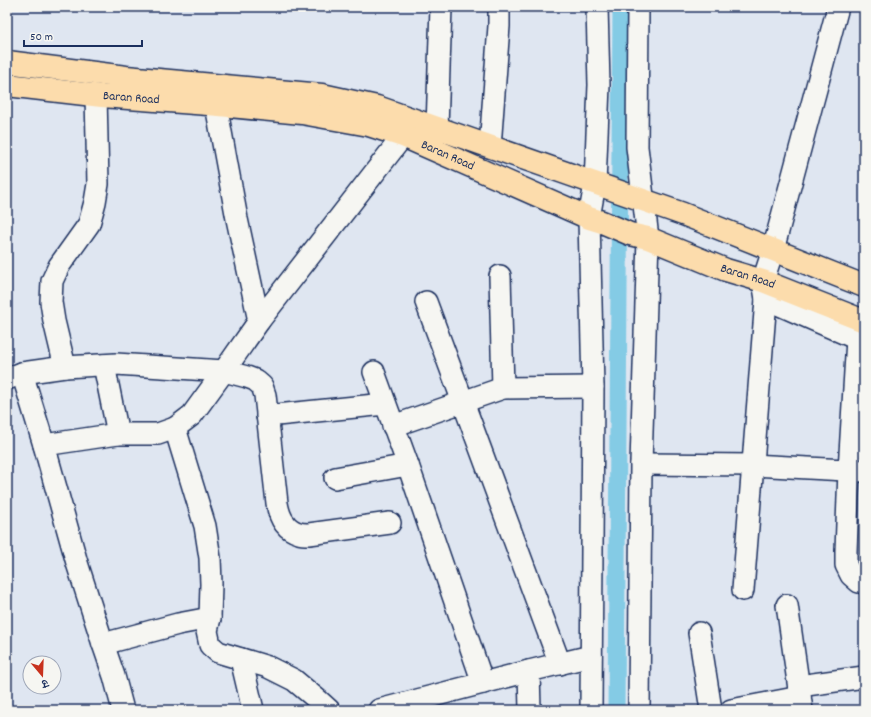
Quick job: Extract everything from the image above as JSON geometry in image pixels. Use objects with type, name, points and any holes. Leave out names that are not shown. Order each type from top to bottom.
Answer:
[{"type":"main road","name":"Baran Road","points":[[7,62],[126,77],[322,95],[377,107],[683,214],[864,286]]},
{"type":"main road","name":"Baran Road","points":[[7,85],[96,95],[302,113],[369,125],[403,136],[595,220],[726,270],[765,290],[862,334]]},
{"type":"street","points":[[437,128],[441,7]]},
{"type":"street","points":[[490,147],[499,7]]},
{"type":"street","points":[[591,710],[595,220],[598,185],[599,85],[598,7]]},
{"type":"street","points":[[638,7],[638,199],[641,464],[639,710]]},
{"type":"street","points":[[743,590],[765,290],[773,250],[838,7]]},
{"type":"street","points":[[66,367],[51,302],[52,281],[59,266],[89,224],[95,202],[98,184],[96,95]]},
{"type":"street","points":[[216,105],[237,219],[259,321]]},
{"type":"street","points":[[44,445],[118,434],[158,434],[175,428],[192,414],[259,321],[403,136]]},
{"type":"street","points":[[500,276],[503,388]]},
{"type":"street","points":[[426,302],[560,664]]},
{"type":"street","points":[[862,334],[856,471],[846,551],[846,565],[851,575],[859,582],[864,584]]},
{"type":"street","points":[[123,710],[114,676],[77,563],[44,445],[14,376],[66,367],[116,364],[224,371],[247,376],[262,386],[265,395],[277,503],[279,515],[284,524],[291,530],[308,534],[390,523]]},
{"type":"street","points":[[104,365],[118,434]]},
{"type":"street","points":[[374,372],[408,465],[483,683]]},
{"type":"street","points":[[393,426],[503,388],[593,387]]},
{"type":"street","points":[[267,416],[385,404]]},
{"type":"street","points":[[175,428],[205,526],[210,558],[211,584],[208,631],[210,645],[218,652],[268,667],[294,680],[328,710]]},
{"type":"street","points":[[641,464],[753,465],[856,471]]},
{"type":"street","points":[[335,478],[408,465]]},
{"type":"street","points":[[788,605],[801,698]]},
{"type":"street","points":[[103,644],[178,624],[210,618]]},
{"type":"street","points":[[699,634],[711,710]]},
{"type":"street","points":[[379,710],[591,656]]},
{"type":"street","points":[[241,659],[253,710]]},
{"type":"street","points":[[529,671],[530,710]]},
{"type":"street","points":[[731,710],[801,698],[864,678]]},
{"type":"waterway","points":[[616,710],[621,7]]}]
